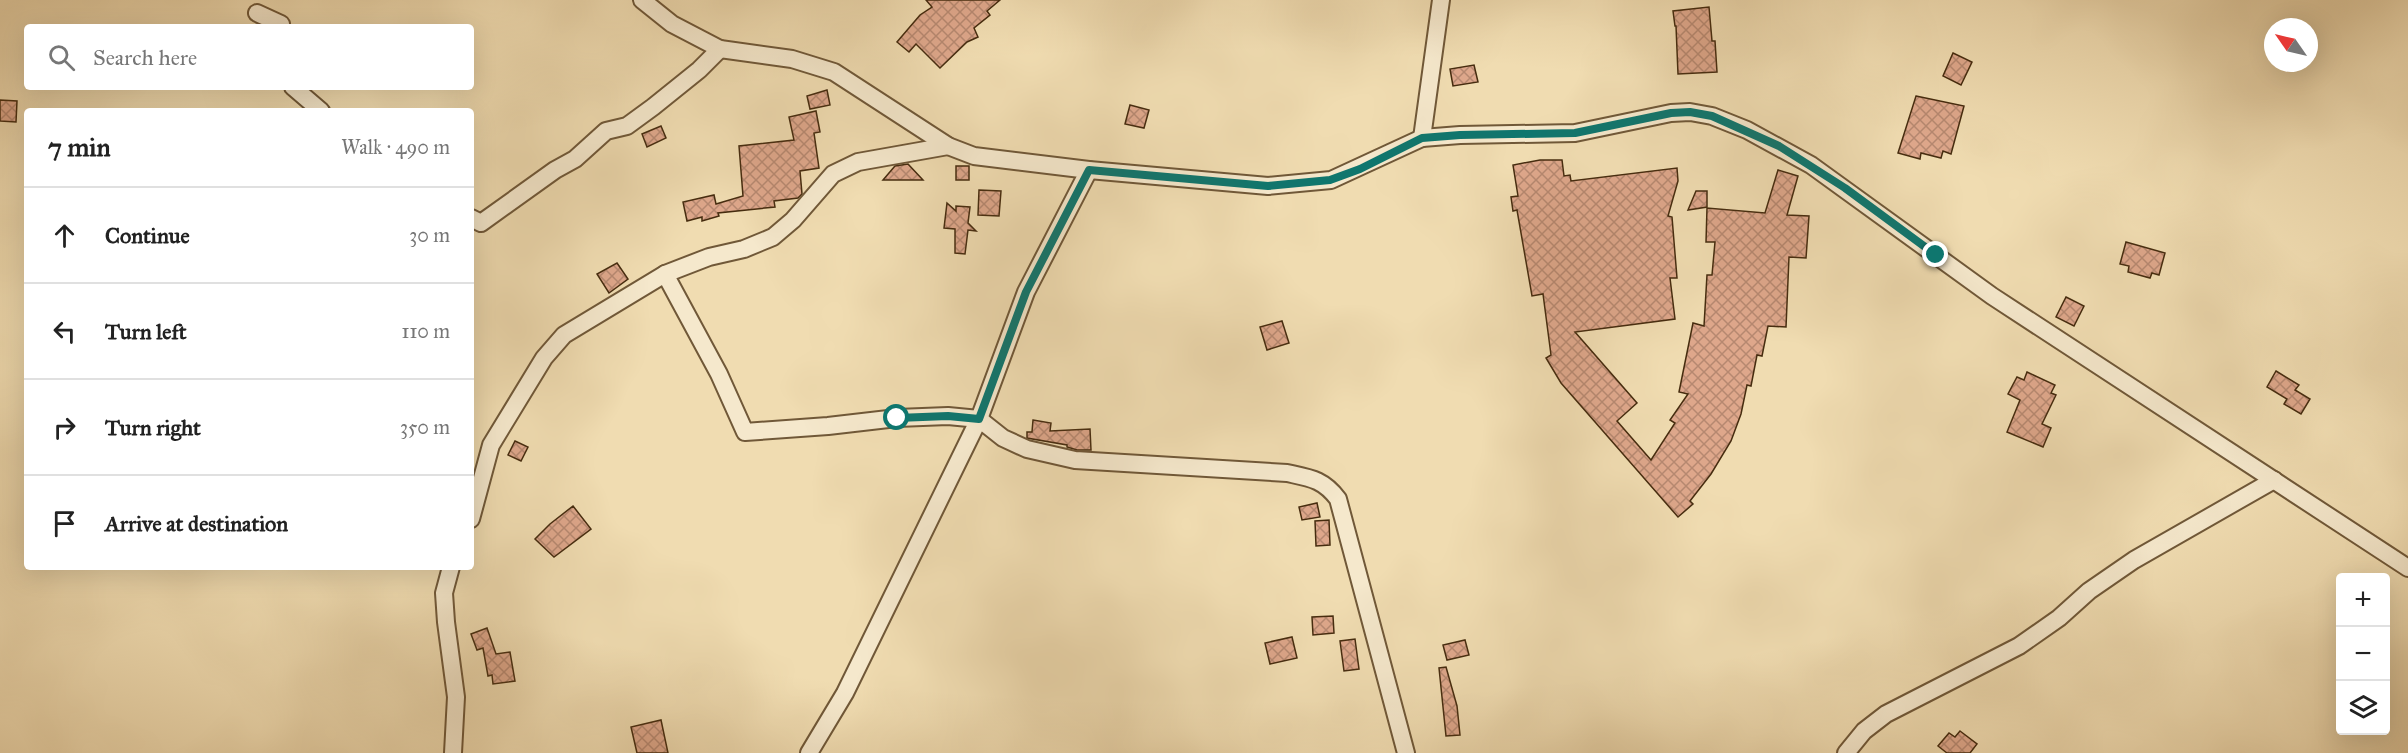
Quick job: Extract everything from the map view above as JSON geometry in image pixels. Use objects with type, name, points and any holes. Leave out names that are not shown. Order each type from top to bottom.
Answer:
[{"type":"street","points":[[642,0],[672,24],[720,49],[792,59],[834,72],[948,146],[974,156],[1089,170],[1268,186],[1320,182],[1360,169],[1422,138],[1575,133],[1671,113],[1690,112],[1712,116],[1747,130],[1811,165],[1992,296],[2408,568]]},
{"type":"street","points":[[1422,138],[1441,0]]},
{"type":"street","points":[[257,13],[281,24]]},
{"type":"street","points":[[474,220],[481,223],[555,170],[575,159],[606,131],[627,126],[699,70],[720,49]]},
{"type":"street","points":[[296,90],[317,108]]},
{"type":"street","points":[[474,508],[491,445],[544,358],[564,335],[665,274],[708,257],[744,249],[773,237],[793,220],[833,174],[858,162],[948,146]]},
{"type":"street","points":[[809,753],[845,693],[979,419],[1026,292],[1089,170]]},
{"type":"street","points":[[665,274],[719,374],[745,432],[897,418],[948,416],[979,419],[1003,438],[1027,449],[1075,460],[1287,473],[1316,480],[1328,486],[1338,499],[1406,753]]},
{"type":"street","points":[[1845,753],[1864,731],[1886,714],[2019,646],[2059,618],[2089,591],[2134,560],[2274,480]]},
{"type":"street","points":[[450,570],[444,592],[456,697],[453,753]]},
{"type":"building","points":[[926,0],[1000,0],[987,11],[990,15],[974,28],[978,37],[967,42],[940,68],[916,44],[909,52],[897,42],[920,15],[932,7]]},
{"type":"building","points":[[1709,7],[1712,41],[1715,41],[1717,72],[1678,74],[1676,26],[1673,11]]},
{"type":"building","points":[[1953,53],[1972,62],[1961,85],[1943,76]]},
{"type":"building","points":[[1474,65],[1478,82],[1453,86],[1450,69]]},
{"type":"building","points":[[827,90],[830,105],[810,109],[807,96]]},
{"type":"building","points":[[1916,96],[1964,106],[1951,154],[1943,151],[1941,158],[1921,153],[1920,159],[1898,153]]},
{"type":"building","points":[[0,100],[17,101],[16,122],[0,121]]},
{"type":"building","points":[[1130,105],[1149,110],[1144,128],[1125,124]]},
{"type":"building","points":[[816,111],[820,132],[814,133],[819,168],[800,171],[802,194],[798,198],[774,201],[775,207],[718,213],[719,216],[702,221],[702,217],[687,221],[683,202],[714,195],[716,204],[743,196],[739,146],[794,140],[789,117]]},
{"type":"building","points":[[661,126],[666,138],[647,147],[642,134]]},
{"type":"building","points":[[1540,160],[1562,160],[1564,176],[1570,175],[1571,181],[1677,168],[1678,181],[1668,216],[1672,217],[1677,278],[1670,278],[1675,319],[1575,332],[1637,403],[1617,421],[1651,460],[1675,423],[1670,420],[1688,394],[1679,392],[1693,323],[1704,326],[1707,275],[1712,275],[1715,242],[1706,242],[1707,208],[1765,213],[1778,170],[1798,176],[1787,215],[1809,216],[1806,258],[1789,257],[1786,327],[1768,326],[1762,356],[1757,355],[1751,386],[1747,385],[1741,414],[1731,441],[1711,474],[1690,501],[1693,504],[1678,517],[1561,383],[1546,358],[1551,355],[1543,294],[1532,296],[1517,210],[1513,211],[1511,197],[1518,196],[1513,165]]},
{"type":"building","points":[[908,164],[923,180],[883,180],[895,166]]},
{"type":"building","points":[[956,166],[969,166],[969,180],[956,180]]},
{"type":"building","points":[[979,190],[1001,191],[999,216],[978,215]]},
{"type":"building","points":[[1696,191],[1707,191],[1707,207],[1688,210]]},
{"type":"building","points":[[947,203],[956,211],[956,206],[970,207],[968,223],[976,231],[968,230],[965,254],[955,253],[955,229],[944,228]]},
{"type":"building","points":[[2126,242],[2165,253],[2159,275],[2152,273],[2150,278],[2128,272],[2129,266],[2120,264]]},
{"type":"building","points":[[617,263],[628,279],[609,293],[597,274]]},
{"type":"building","points":[[2066,297],[2084,306],[2074,326],[2056,317]]},
{"type":"building","points":[[1282,321],[1289,343],[1267,350],[1260,327]]},
{"type":"building","points":[[2276,371],[2299,385],[2295,390],[2310,399],[2301,414],[2284,404],[2287,399],[2267,387]]},
{"type":"building","points":[[2027,372],[2055,385],[2051,393],[2056,395],[2042,424],[2051,428],[2043,447],[2007,432],[2020,400],[2008,394],[2017,377],[2024,380]]},
{"type":"building","points":[[1033,420],[1051,423],[1050,431],[1090,429],[1091,450],[1077,450],[1067,445],[1027,438],[1027,432],[1032,432]]},
{"type":"building","points":[[515,441],[528,447],[521,461],[508,455]]},
{"type":"building","points":[[1317,503],[1320,517],[1302,520],[1299,507]]},
{"type":"building","points":[[573,506],[591,529],[554,557],[535,539]]},
{"type":"building","points":[[1329,520],[1330,545],[1316,546],[1315,521]]},
{"type":"building","points":[[1333,616],[1334,633],[1313,635],[1312,617]]},
{"type":"building","points":[[487,628],[496,654],[510,652],[515,681],[493,684],[492,675],[488,676],[483,648],[477,650],[471,634]]},
{"type":"building","points":[[1292,637],[1297,658],[1270,664],[1265,643]]},
{"type":"building","points":[[1355,639],[1359,669],[1344,671],[1340,641]]},
{"type":"building","points":[[1465,640],[1469,655],[1447,660],[1443,645]]},
{"type":"building","points":[[1446,667],[1457,706],[1460,735],[1446,736],[1439,668]]},
{"type":"building","points":[[661,720],[668,753],[637,753],[631,727]]},
{"type":"building","points":[[1960,731],[1977,744],[1970,753],[1947,753],[1938,746],[1949,733],[1955,737]]},
{"type":"route","points":[[897,418],[948,416],[979,419],[1026,292],[1089,170],[1268,186],[1330,180],[1360,169],[1422,138],[1575,133],[1671,113],[1690,112],[1712,116],[1779,146],[1845,188],[1936,255]]}]
